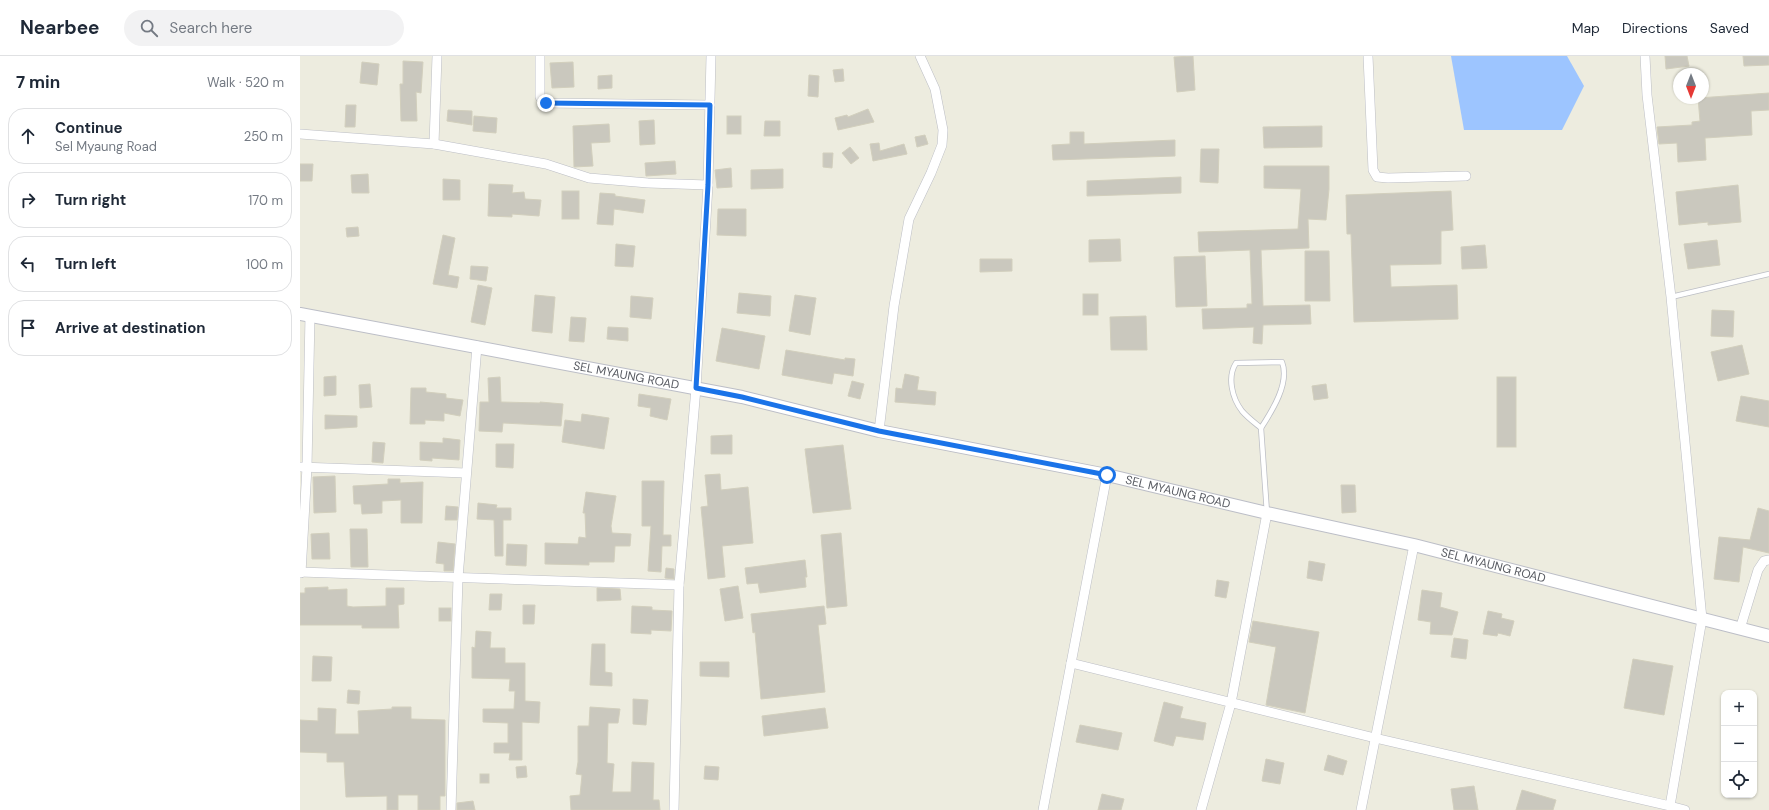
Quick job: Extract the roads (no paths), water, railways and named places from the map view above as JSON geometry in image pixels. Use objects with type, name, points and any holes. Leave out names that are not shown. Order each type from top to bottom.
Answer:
[{"type":"main road","name":"SEL MYAUNG ROAD","points":[[305,314],[742,397],[879,431],[1107,475],[1267,513],[1414,545],[1769,636]]},
{"type":"street","points":[[434,144],[436,56]]},
{"type":"street","points":[[540,56],[540,97],[546,103],[710,105]]},
{"type":"street","points":[[674,810],[679,585],[696,388],[708,185],[711,56]]},
{"type":"street","points":[[879,431],[894,306],[909,219],[931,173],[942,145],[943,130],[935,89],[920,56]]},
{"type":"street","points":[[1368,56],[1373,170],[1378,177],[1466,176]]},
{"type":"street","points":[[1645,56],[1647,95],[1671,296],[1702,620],[1670,806]]},
{"type":"street","points":[[300,134],[434,144],[546,164],[589,178],[648,183],[708,185]]},
{"type":"street","points":[[305,314],[304,467],[301,572],[679,585]]},
{"type":"street","points":[[451,810],[458,578],[476,346]]},
{"type":"street","points":[[304,467],[466,473]]},
{"type":"street","points":[[1043,810],[1107,475]]},
{"type":"street","points":[[1201,810],[1231,703],[1267,513]]},
{"type":"street","points":[[1361,810],[1414,545]]},
{"type":"street","points":[[1740,629],[1758,570],[1764,561],[1769,560]]},
{"type":"street","points":[[1071,663],[1375,738],[1685,810]]},
{"type":"lane","points":[[1671,296],[1769,274]]},
{"type":"lane","points":[[1261,428],[1242,411],[1232,389],[1232,370],[1236,364],[1282,362],[1284,368],[1280,392],[1272,411],[1261,428],[1267,513]]},
{"type":"water","points":[[1451,56],[1567,56],[1584,86],[1562,130],[1464,130]]}]
